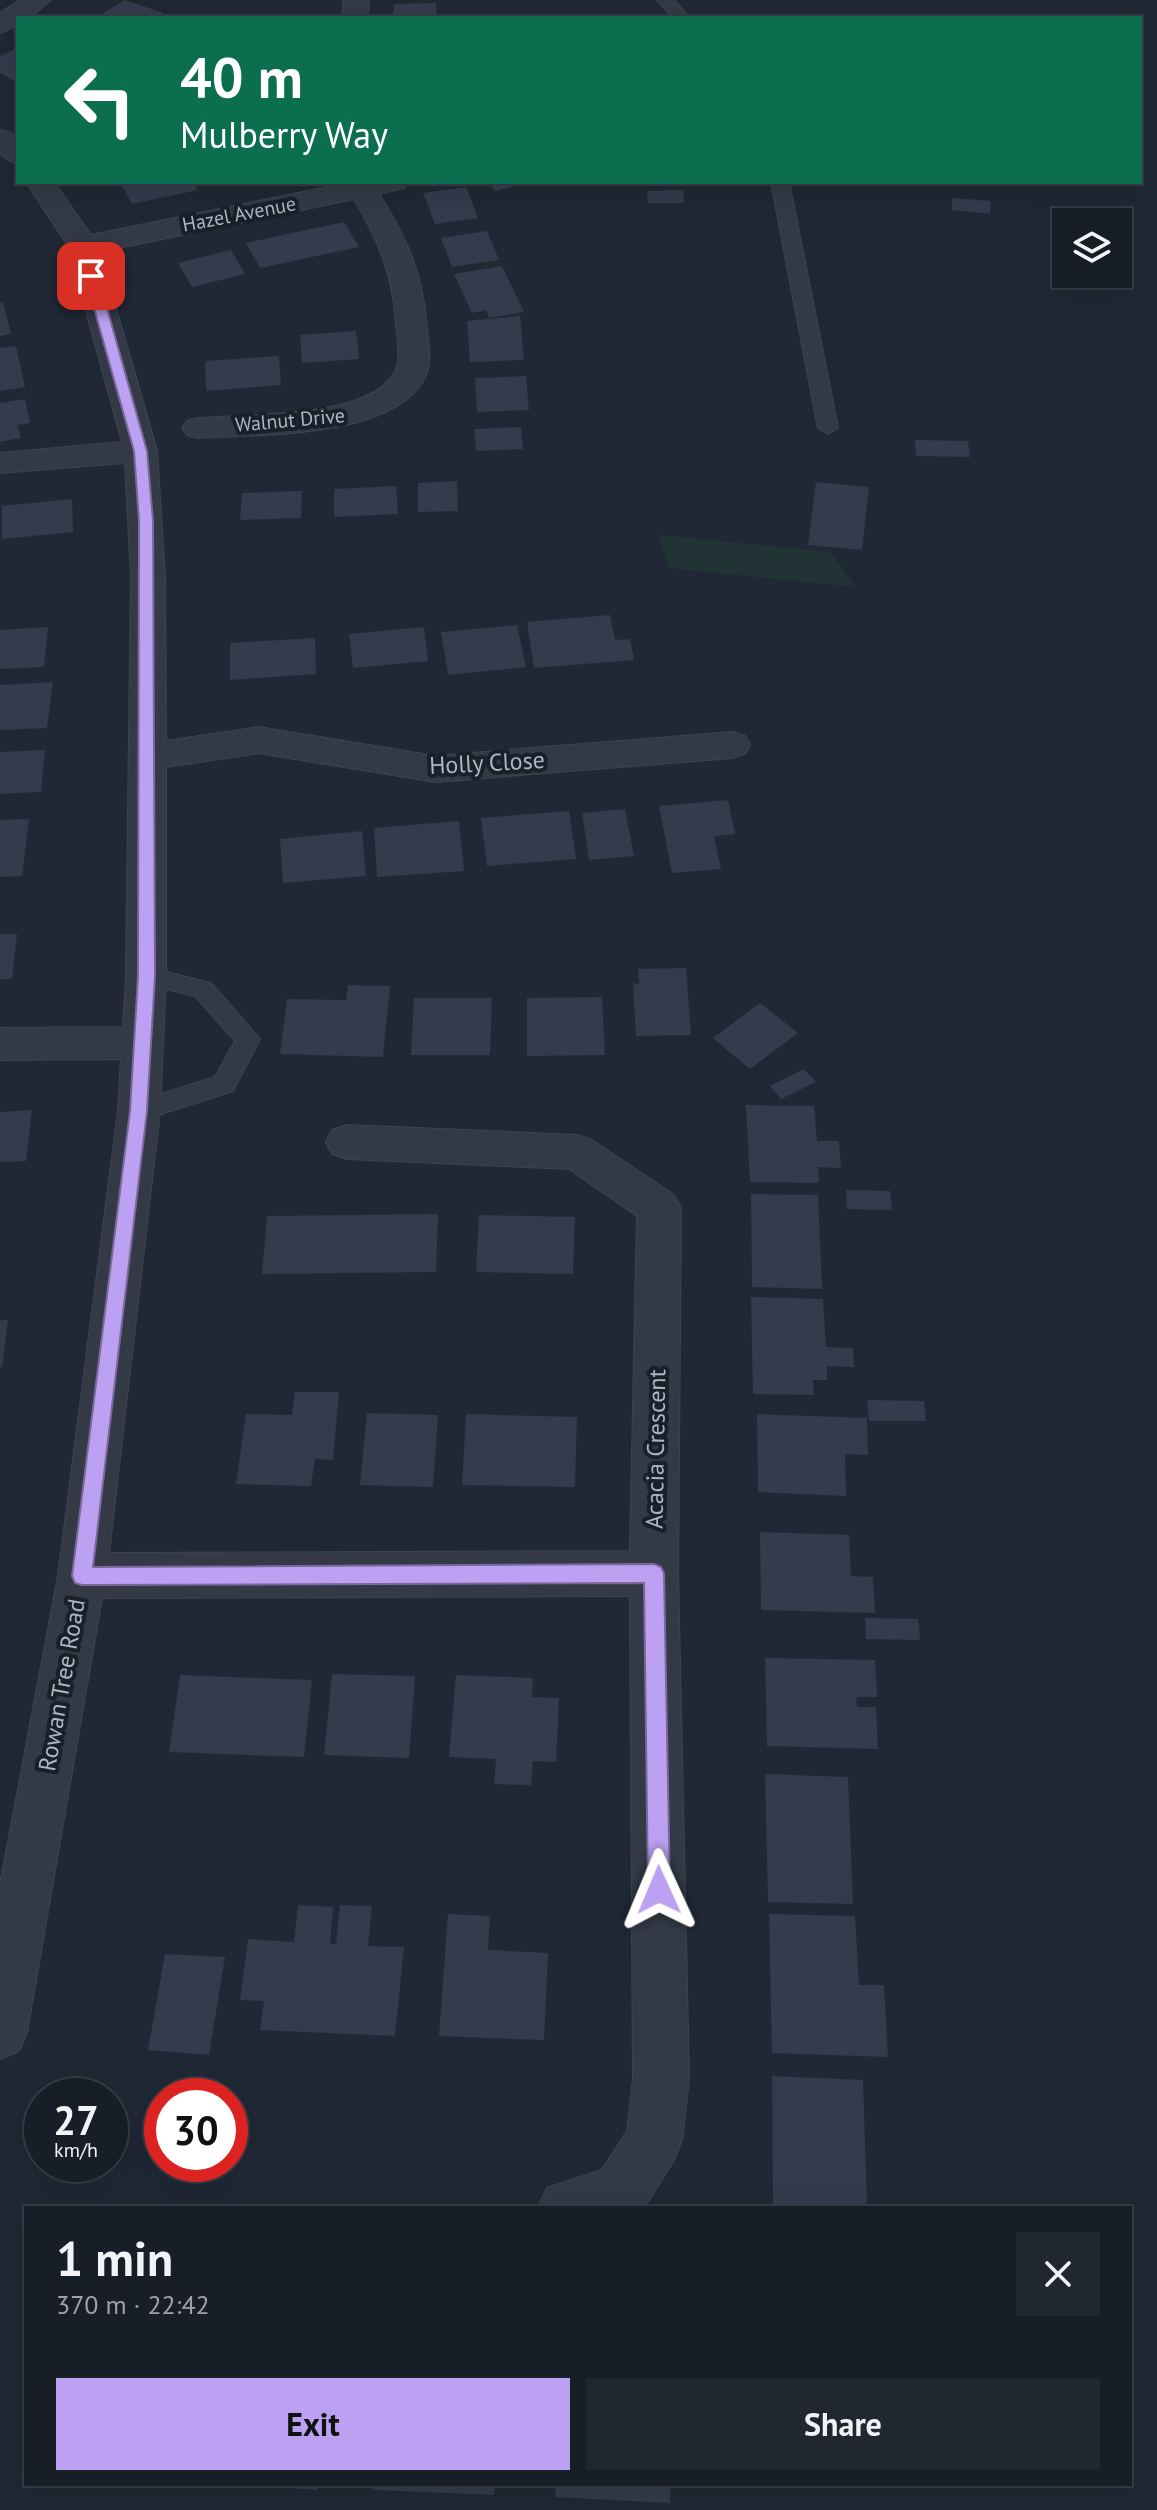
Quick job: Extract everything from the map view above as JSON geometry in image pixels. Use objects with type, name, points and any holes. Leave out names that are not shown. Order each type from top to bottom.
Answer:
[{"type":"street","points":[[0,25],[38,0]]},
{"type":"street","points":[[0,138],[16,152]]},
{"type":"street","name":"Rowan Tree Road","points":[[0,2032],[82,1576],[139,1111],[146,976],[146,521],[141,451],[83,246],[41,184]]},
{"type":"street","name":"Hazel Avenue","points":[[83,246],[385,184]]},
{"type":"street","name":"Walnut Drive","points":[[198,428],[333,418],[363,412],[388,397],[409,377],[414,358],[409,290],[391,236],[362,189]]},
{"type":"street","points":[[0,463],[141,451]]},
{"type":"street","name":"Holly Close","points":[[148,757],[259,740],[435,769],[732,745]]},
{"type":"street","points":[[0,1044],[142,1043]]},
{"type":"street","name":"Acacia Crescent","points":[[347,1142],[577,1152],[659,1208],[654,1573],[661,2079],[654,2140],[620,2194],[575,2206]]},
{"type":"street","points":[[82,1576],[654,1573]]},
{"type":"lane","points":[[665,0],[680,16]]},
{"type":"lane","points":[[780,184],[828,428]]},
{"type":"lane","points":[[139,1111],[224,1084],[248,1039],[203,989],[146,976]]},
{"type":"shaded area","points":[[659,535],[831,552],[856,587],[669,568]]},
{"type":"building","points":[[124,0],[163,13],[159,16],[99,16]]},
{"type":"building","points":[[436,3],[437,16],[393,16],[394,4]]},
{"type":"building","points":[[16,49],[16,80],[0,73],[0,56]]},
{"type":"building","points":[[121,184],[194,184],[198,190],[132,204]]},
{"type":"building","points":[[490,184],[522,184],[495,191]]},
{"type":"building","points":[[466,187],[478,218],[435,224],[423,193]]},
{"type":"building","points":[[683,190],[684,203],[648,203],[647,191]]},
{"type":"building","points":[[953,198],[991,201],[990,214],[951,210]]},
{"type":"building","points":[[344,222],[359,247],[260,268],[246,243]]},
{"type":"building","points":[[487,231],[499,260],[452,267],[441,238]]},
{"type":"building","points":[[231,250],[245,274],[192,287],[178,263]]},
{"type":"building","points":[[502,266],[524,312],[489,318],[486,310],[472,313],[454,274]]},
{"type":"building","points":[[3,302],[11,334],[0,336],[0,303]]},
{"type":"building","points":[[520,316],[524,360],[470,362],[467,321]]},
{"type":"building","points":[[356,331],[359,359],[302,363],[300,335]]},
{"type":"building","points":[[16,346],[25,387],[0,391],[0,348]]},
{"type":"building","points":[[279,356],[281,385],[206,391],[205,361]]},
{"type":"building","points":[[526,376],[529,410],[477,412],[475,378]]},
{"type":"building","points":[[25,399],[30,423],[17,425],[21,438],[0,442],[0,403]]},
{"type":"building","points":[[521,427],[523,449],[476,451],[474,429]]},
{"type":"building","points":[[915,440],[968,441],[970,457],[916,456]]},
{"type":"building","points":[[457,481],[458,511],[418,512],[418,483]]},
{"type":"building","points":[[816,482],[869,487],[862,550],[808,545]]},
{"type":"building","points":[[396,486],[398,514],[334,517],[334,489]]},
{"type":"building","points":[[302,491],[301,518],[240,520],[242,493]]},
{"type":"building","points":[[72,499],[73,532],[2,539],[2,506]]},
{"type":"building","points":[[610,615],[615,640],[630,639],[634,660],[534,668],[527,622]]},
{"type":"building","points":[[517,625],[526,667],[448,675],[441,632]]},
{"type":"building","points":[[48,627],[44,667],[0,669],[0,630]]},
{"type":"building","points":[[424,627],[428,661],[353,668],[349,634]]},
{"type":"building","points":[[315,638],[316,674],[230,680],[230,643]]},
{"type":"building","points":[[53,682],[47,728],[0,730],[0,685]]},
{"type":"building","points":[[45,750],[41,792],[0,794],[0,752]]},
{"type":"building","points":[[728,800],[735,834],[714,836],[721,869],[672,873],[659,806]]},
{"type":"building","points":[[625,809],[634,856],[589,860],[582,813]]},
{"type":"building","points":[[569,811],[576,859],[487,866],[481,818]]},
{"type":"building","points":[[29,819],[22,876],[0,877],[0,820]]},
{"type":"building","points":[[459,821],[464,871],[377,877],[374,828]]},
{"type":"building","points":[[362,831],[366,876],[283,883],[280,839]]},
{"type":"building","points":[[0,934],[17,934],[12,979],[0,979]]},
{"type":"building","points":[[686,968],[691,1035],[636,1036],[633,983],[639,984],[638,969]]},
{"type":"building","points":[[348,985],[390,986],[383,1057],[280,1054],[287,999],[346,1000]]},
{"type":"building","points":[[602,997],[605,1055],[527,1056],[527,998]]},
{"type":"building","points":[[414,998],[492,998],[490,1055],[411,1055]]},
{"type":"building","points":[[760,1003],[798,1033],[750,1069],[713,1038]]},
{"type":"building","points":[[804,1069],[816,1082],[781,1099],[770,1086]]},
{"type":"building","points":[[746,1105],[814,1106],[817,1141],[839,1141],[841,1168],[818,1167],[819,1183],[750,1182]]},
{"type":"building","points":[[32,1110],[26,1161],[0,1162],[0,1112]]},
{"type":"building","points":[[846,1190],[890,1191],[892,1210],[847,1209]]},
{"type":"building","points":[[751,1194],[818,1195],[822,1289],[752,1287]]},
{"type":"building","points":[[438,1214],[436,1272],[262,1274],[267,1216]]},
{"type":"building","points":[[479,1215],[575,1217],[573,1274],[476,1272]]},
{"type":"building","points":[[751,1297],[823,1299],[826,1347],[853,1348],[854,1367],[827,1366],[827,1380],[813,1380],[814,1395],[753,1394]]},
{"type":"building","points":[[0,1320],[8,1320],[2,1367],[0,1367]]},
{"type":"building","points":[[295,1392],[339,1392],[333,1460],[315,1459],[311,1486],[236,1484],[246,1414],[292,1415]]},
{"type":"building","points":[[867,1400],[924,1401],[926,1421],[869,1421]]},
{"type":"building","points":[[367,1413],[438,1415],[433,1487],[360,1485]]},
{"type":"building","points":[[466,1414],[577,1417],[575,1487],[462,1485]]},
{"type":"building","points":[[757,1414],[867,1418],[868,1455],[845,1454],[846,1496],[758,1492]]},
{"type":"building","points":[[760,1532],[849,1535],[851,1576],[873,1577],[875,1613],[761,1610]]},
{"type":"building","points":[[865,1618],[918,1619],[920,1640],[866,1639]]},
{"type":"building","points":[[765,1658],[875,1660],[877,1697],[856,1697],[857,1707],[876,1707],[878,1749],[767,1746]]},
{"type":"building","points":[[332,1674],[415,1676],[409,1758],[324,1755]]},
{"type":"building","points":[[180,1675],[312,1680],[304,1757],[169,1752]]},
{"type":"building","points":[[456,1675],[533,1678],[532,1697],[559,1698],[556,1762],[533,1761],[531,1785],[494,1784],[496,1759],[449,1757]]},
{"type":"building","points":[[765,1774],[848,1777],[853,1904],[768,1902]]},
{"type":"building","points":[[298,1905],[333,1907],[330,1944],[336,1944],[340,1905],[372,1906],[368,1946],[404,1947],[395,2036],[260,2030],[264,2001],[240,2000],[248,1939],[294,1942]]},
{"type":"building","points":[[448,1914],[490,1916],[488,1950],[548,1953],[544,2040],[439,2036]]},
{"type":"building","points":[[769,1914],[855,1916],[859,1985],[884,1985],[888,2057],[772,2053]]},
{"type":"building","points":[[165,1954],[225,1957],[209,2055],[148,2050]]},
{"type":"building","points":[[772,2076],[863,2080],[867,2206],[773,2204]]},
{"type":"building","points":[[254,2486],[318,2486],[318,2490]]},
{"type":"building","points":[[372,2486],[495,2486],[494,2495],[372,2490]]},
{"type":"building","points":[[556,2486],[671,2486],[670,2503],[555,2497]]},
{"type":"route","points":[[91,276],[141,451],[148,577],[146,976],[139,1111],[82,1576],[654,1573],[659,1890]]}]
